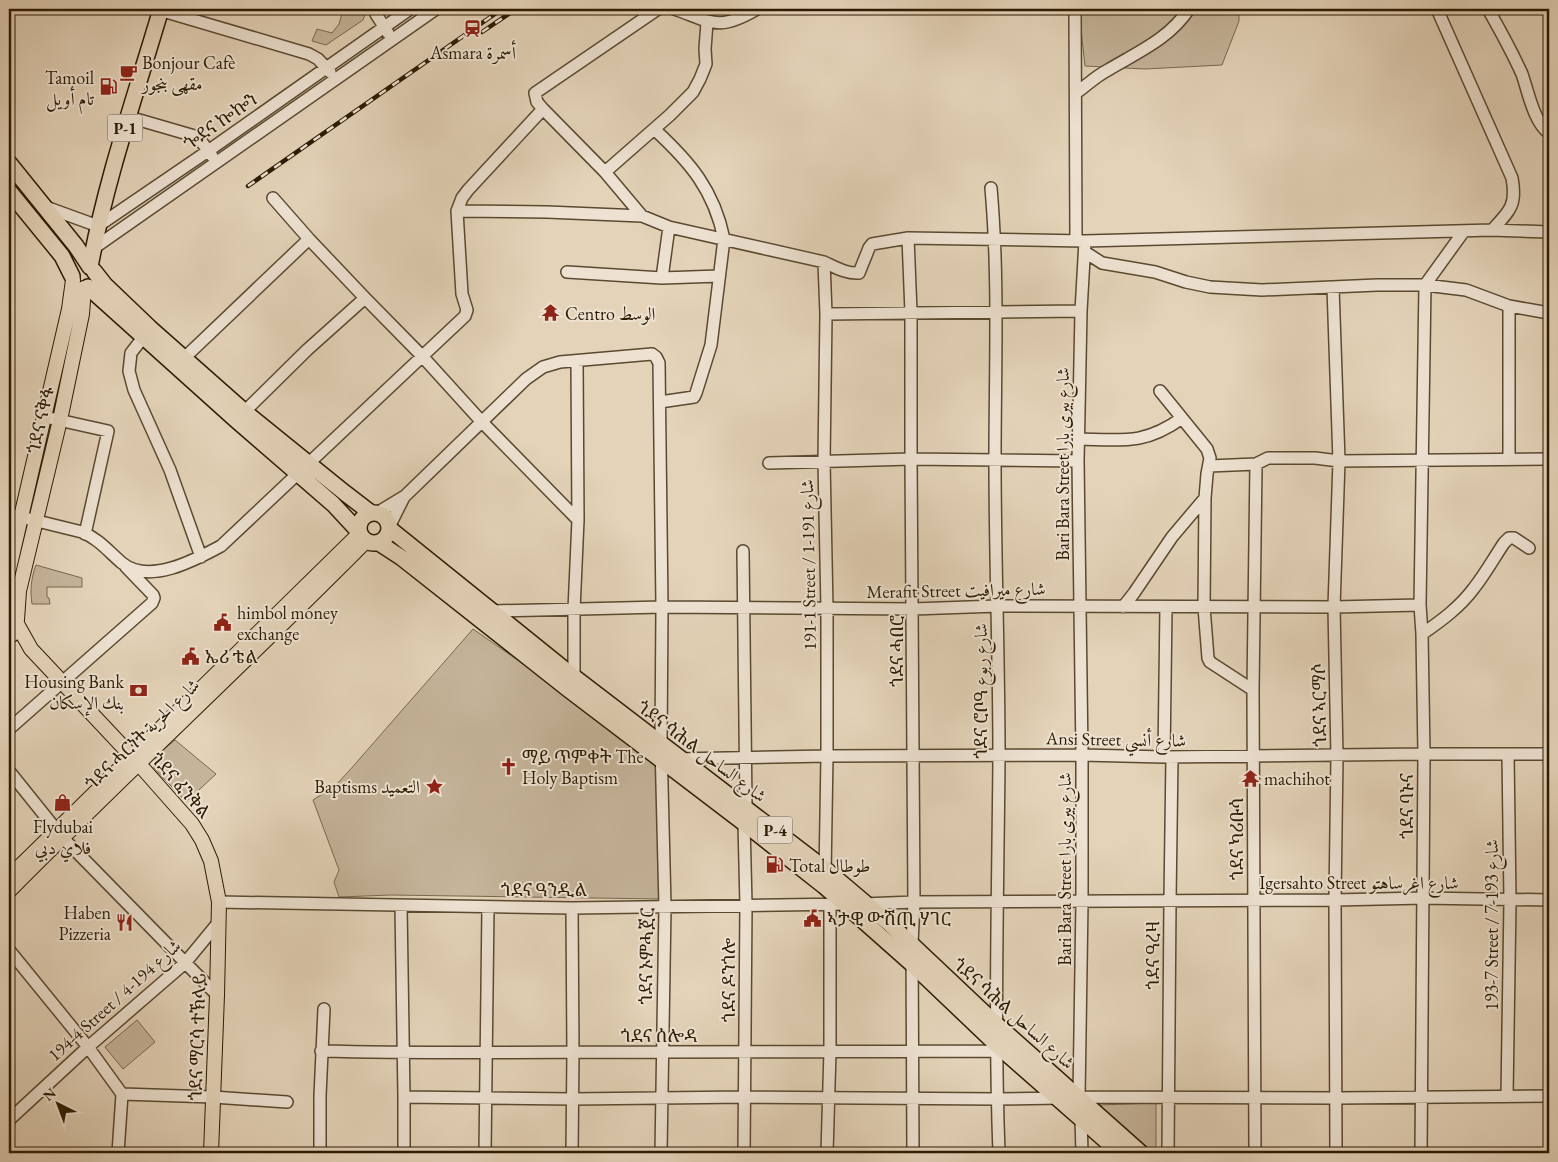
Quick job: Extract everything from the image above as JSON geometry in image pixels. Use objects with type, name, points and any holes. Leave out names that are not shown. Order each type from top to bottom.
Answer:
[{"type":"highway","name":"P-1","points":[[92,269],[98,226],[159,9]]},
{"type":"highway","points":[[10,168],[76,246],[99,278],[146,332]]},
{"type":"highway","points":[[9,191],[62,256],[79,282],[146,332],[241,416],[309,463],[374,513],[385,516],[390,527],[385,539],[366,537],[359,527],[363,518],[374,513]]},
{"type":"highway","points":[[30,216],[43,206]]},
{"type":"highway","points":[[84,264],[92,269],[95,278],[91,285],[79,282],[73,272],[77,266],[84,264]]},
{"type":"highway","name":"ጎደና ሳሕል شارع الساحل","points":[[241,416],[298,474],[333,504],[366,537],[402,558],[571,683],[682,759],[746,807],[869,905],[996,1024],[1141,1153]]},
{"type":"highway","name":"ጎደና ሳሕል شارع الساحل","points":[[390,527],[492,611],[571,683],[662,760],[824,886],[837,904],[912,964],[997,1048],[1058,1098],[1120,1153]]},
{"type":"main road","name":"ጎደና ናቅፋ","points":[[9,569],[70,310],[79,282]]},
{"type":"main road","name":"ጎደና ናቅፋ","points":[[14,618],[19,591],[22,517],[60,420],[82,314],[79,282]]},
{"type":"main road","name":"ጎደና ሓርነት شارع الحرية","points":[[9,877],[59,833],[135,760],[194,697],[366,537]]},
{"type":"main road","points":[[9,639],[14,633],[14,618]]},
{"type":"main road","name":"ጎደና ፈንቅል","points":[[14,618],[31,649],[192,824],[202,840],[211,861],[219,902],[218,923]]},
{"type":"main road","name":"ጎደና ፈንቅል","points":[[9,639],[31,649]]},
{"type":"main road","name":"ጎደና ሓርነት شارع الحرية","points":[[9,891],[59,833]]},
{"type":"main road","name":"ጎደና ማርሳ ተኽላይ","points":[[211,1153],[218,923]]},
{"type":"street","points":[[159,9],[309,54],[318,59],[334,79]]},
{"type":"street","points":[[374,9],[383,27],[392,39]]},
{"type":"street","name":"ጐደና ኰኰን","points":[[98,226],[410,9]]},
{"type":"street","name":"ጐደና ኰኰን","points":[[94,248],[436,9]]},
{"type":"street","points":[[642,216],[605,172],[543,109],[535,93],[658,9]]},
{"type":"street","points":[[674,9],[707,22],[727,23],[757,9]]},
{"type":"street","name":"Bari Bara Street شارع بيرى بارا","points":[[1075,9],[1082,245],[1078,461],[1082,755],[1079,1097],[1082,1153]]},
{"type":"street","points":[[1076,93],[1105,71],[1164,36],[1177,24],[1188,9]]},
{"type":"street","points":[[1437,9],[1512,178],[1514,202],[1505,217],[1492,230]]},
{"type":"street","points":[[1488,9],[1506,40],[1522,75],[1535,113],[1549,133]]},
{"type":"street","points":[[605,172],[693,92],[706,64],[707,22]]},
{"type":"street","points":[[124,565],[143,572],[168,570],[201,557],[221,546],[465,316],[457,211],[462,198],[468,190],[543,109]]},
{"type":"street","points":[[128,117],[198,137],[216,162]]},
{"type":"street","points":[[654,129],[688,162],[699,178],[720,223],[724,239],[711,345],[696,393],[694,397],[660,402]]},
{"type":"street","name":"ጎደና ሮቦዓ شارع ربوع","points":[[992,188],[996,239],[997,312],[995,460],[999,756],[996,1024],[999,1153]]},
{"type":"street","points":[[273,198],[309,240],[578,520]]},
{"type":"street","points":[[43,206],[98,226]]},
{"type":"street","points":[[457,211],[642,216],[669,228],[824,262],[847,272],[859,273],[868,248],[872,244],[908,238],[996,239],[1082,245],[1464,230],[1549,232]]},
{"type":"street","points":[[662,278],[669,228]]},
{"type":"street","points":[[1424,284],[1464,230]]},
{"type":"street","name":"ጎደና ሓበሮ","points":[[908,238],[911,312],[914,756],[914,902],[912,944],[913,1153]]},
{"type":"street","points":[[180,362],[309,240]]},
{"type":"street","points":[[1082,245],[1102,263],[1154,272],[1210,288],[1262,290],[1424,284],[1466,290],[1509,306],[1549,313]]},
{"type":"street","name":"191-1 Street / شارع 191-1","points":[[824,262],[826,314],[824,461],[828,756],[824,886]]},
{"type":"street","points":[[567,272],[662,278],[719,276]]},
{"type":"street","name":"ጎደና ባኑና","points":[[1421,1153],[1424,754],[1420,605],[1424,284]]},
{"type":"street","name":"ጎደና ኣርማሶ","points":[[1332,287],[1339,461],[1334,607],[1337,756],[1336,1153]]},
{"type":"street","points":[[241,416],[308,350],[365,298]]},
{"type":"street","points":[[1509,306],[1509,458]]},
{"type":"street","points":[[826,314],[1081,311]]},
{"type":"street","points":[[146,332],[131,353],[128,370],[134,390],[170,470],[201,557]]},
{"type":"street","name":"ጎደና ኦምሓጀር","points":[[577,361],[652,354],[659,363],[662,607],[661,744],[665,906],[661,1153]]},
{"type":"street","points":[[374,513],[405,496],[481,421],[526,379],[542,367],[560,362],[577,361],[578,520],[571,683]]},
{"type":"street","points":[[1160,391],[1207,449],[1210,458],[1206,498],[1204,607],[1208,658],[1210,662],[1253,690]]},
{"type":"street","points":[[45,417],[108,431],[86,534]]},
{"type":"street","points":[[1079,439],[1128,440],[1145,437],[1167,428],[1182,418]]},
{"type":"street","points":[[1209,466],[1256,464],[1268,458],[1315,458],[1339,461],[1549,459]]},
{"type":"street","points":[[769,463],[911,459],[1078,461]]},
{"type":"street","name":"ጎደና ካሪቡሳ","points":[[1255,1153],[1253,690],[1256,464]]},
{"type":"street","points":[[390,527],[405,496]]},
{"type":"street","points":[[1123,607],[1172,537],[1206,498]]},
{"type":"street","points":[[9,729],[152,603],[154,598],[100,542],[86,534],[22,517]]},
{"type":"street","points":[[1422,634],[1452,611],[1474,589],[1509,538],[1514,538],[1528,548]]},
{"type":"street","name":"ጎደና ዶንጎሎ","points":[[743,551],[746,807],[744,824],[746,905],[744,1153]]},
{"type":"street","name":"Merafit Street شارع ميرافيت","points":[[492,611],[662,607],[913,609],[997,606],[1334,607],[1420,605]]},
{"type":"street","name":"ጎደና ዓረዛ","points":[[1166,607],[1170,901],[1168,1153]]},
{"type":"street","name":"193-7 Street / شارع 193-7","points":[[1507,1096],[1510,900],[1508,754]]},
{"type":"street","name":"Ansi Street شارع أنسي","points":[[662,760],[828,756],[1082,755],[1168,757],[1549,754]]},
{"type":"street","points":[[9,771],[59,833],[217,995]]},
{"type":"street","name":"Igersahto Street شارع اغرساهتو","points":[[869,905],[914,902],[997,901],[1082,902],[1423,898],[1549,900]]},
{"type":"street","name":"ጎደና ዓንዲል","points":[[219,902],[572,908],[869,905]]},
{"type":"street","points":[[828,1153],[830,1051],[837,904]]},
{"type":"street","points":[[400,906],[404,1153]]},
{"type":"street","points":[[485,1153],[488,907]]},
{"type":"street","points":[[572,908],[572,1153]]},
{"type":"street","name":"194-4 Street / شارع 194-4","points":[[9,1120],[184,963],[218,923]]},
{"type":"street","points":[[9,950],[88,1048],[122,1094],[118,1153]]},
{"type":"street","points":[[320,1153],[321,1051],[324,1009]]},
{"type":"street","name":"ጎደና ሰሎዳ","points":[[321,1051],[403,1053],[745,1053],[997,1048]]},
{"type":"street","points":[[122,1094],[287,1102]]},
{"type":"street","points":[[404,1097],[486,1099],[745,1097],[997,1099],[1079,1097],[1337,1098],[1549,1096]]},
{"type":"shaded area","points":[[357,9],[366,12],[363,20],[326,45],[312,41],[317,29],[332,33],[339,24],[343,10],[355,14]]},
{"type":"shaded area","points":[[1083,9],[1239,9],[1239,21],[1222,65],[1145,69],[1085,66],[1080,21]]},
{"type":"shaded area","points":[[36,565],[82,578],[82,587],[47,587],[47,597],[50,604],[32,604],[31,584]]},
{"type":"shaded area","name":"ማይ ጥምቀት The Holy Baptism","points":[[473,629],[661,760],[661,899],[391,895],[339,897],[334,882],[339,870],[313,800],[335,786]]},
{"type":"shaded area","points":[[175,740],[216,774],[186,802],[154,768],[155,760],[158,756]]},
{"type":"shaded area","points":[[137,1020],[155,1042],[123,1069],[105,1047]]},
{"type":"shaded area","points":[[1156,1103],[1156,1153],[1150,1153],[1099,1105]]},
{"type":"railway","points":[[248,186],[502,9]]},
{"type":"railway","points":[[482,32],[516,9]]},
{"type":"place","name":"Asmara أسمرة","points":[[473,29]]},
{"type":"place","name":"Bonjour Cafè مقهى بنجور","points":[[128,72]]},
{"type":"place","name":"Tamoil تام أويل","points":[[108,87]]},
{"type":"place","name":"Centro الوسط","points":[[551,313]]},
{"type":"place","name":"himbol money exchange","points":[[223,622]]},
{"type":"place","name":"ኤሪ ቴል","points":[[191,656]]},
{"type":"place","name":"Housing Bank بنك الإسكان","points":[[138,691]]},
{"type":"place","name":"ማይ ጥምቀት The Holy Baptism","points":[[508,766]]},
{"type":"place","name":"machihot","points":[[1250,778]]},
{"type":"place","name":"Baptisms التعميد","points":[[434,786]]},
{"type":"place","name":"Flydubai فلاي دبي","points":[[63,803]]},
{"type":"place","name":"Total طوطال","points":[[775,865]]},
{"type":"place","name":"ኣታዊ ውሽጢ ሃገር","points":[[813,918]]},
{"type":"place","name":"Haben Pizzeria","points":[[125,922]]}]
